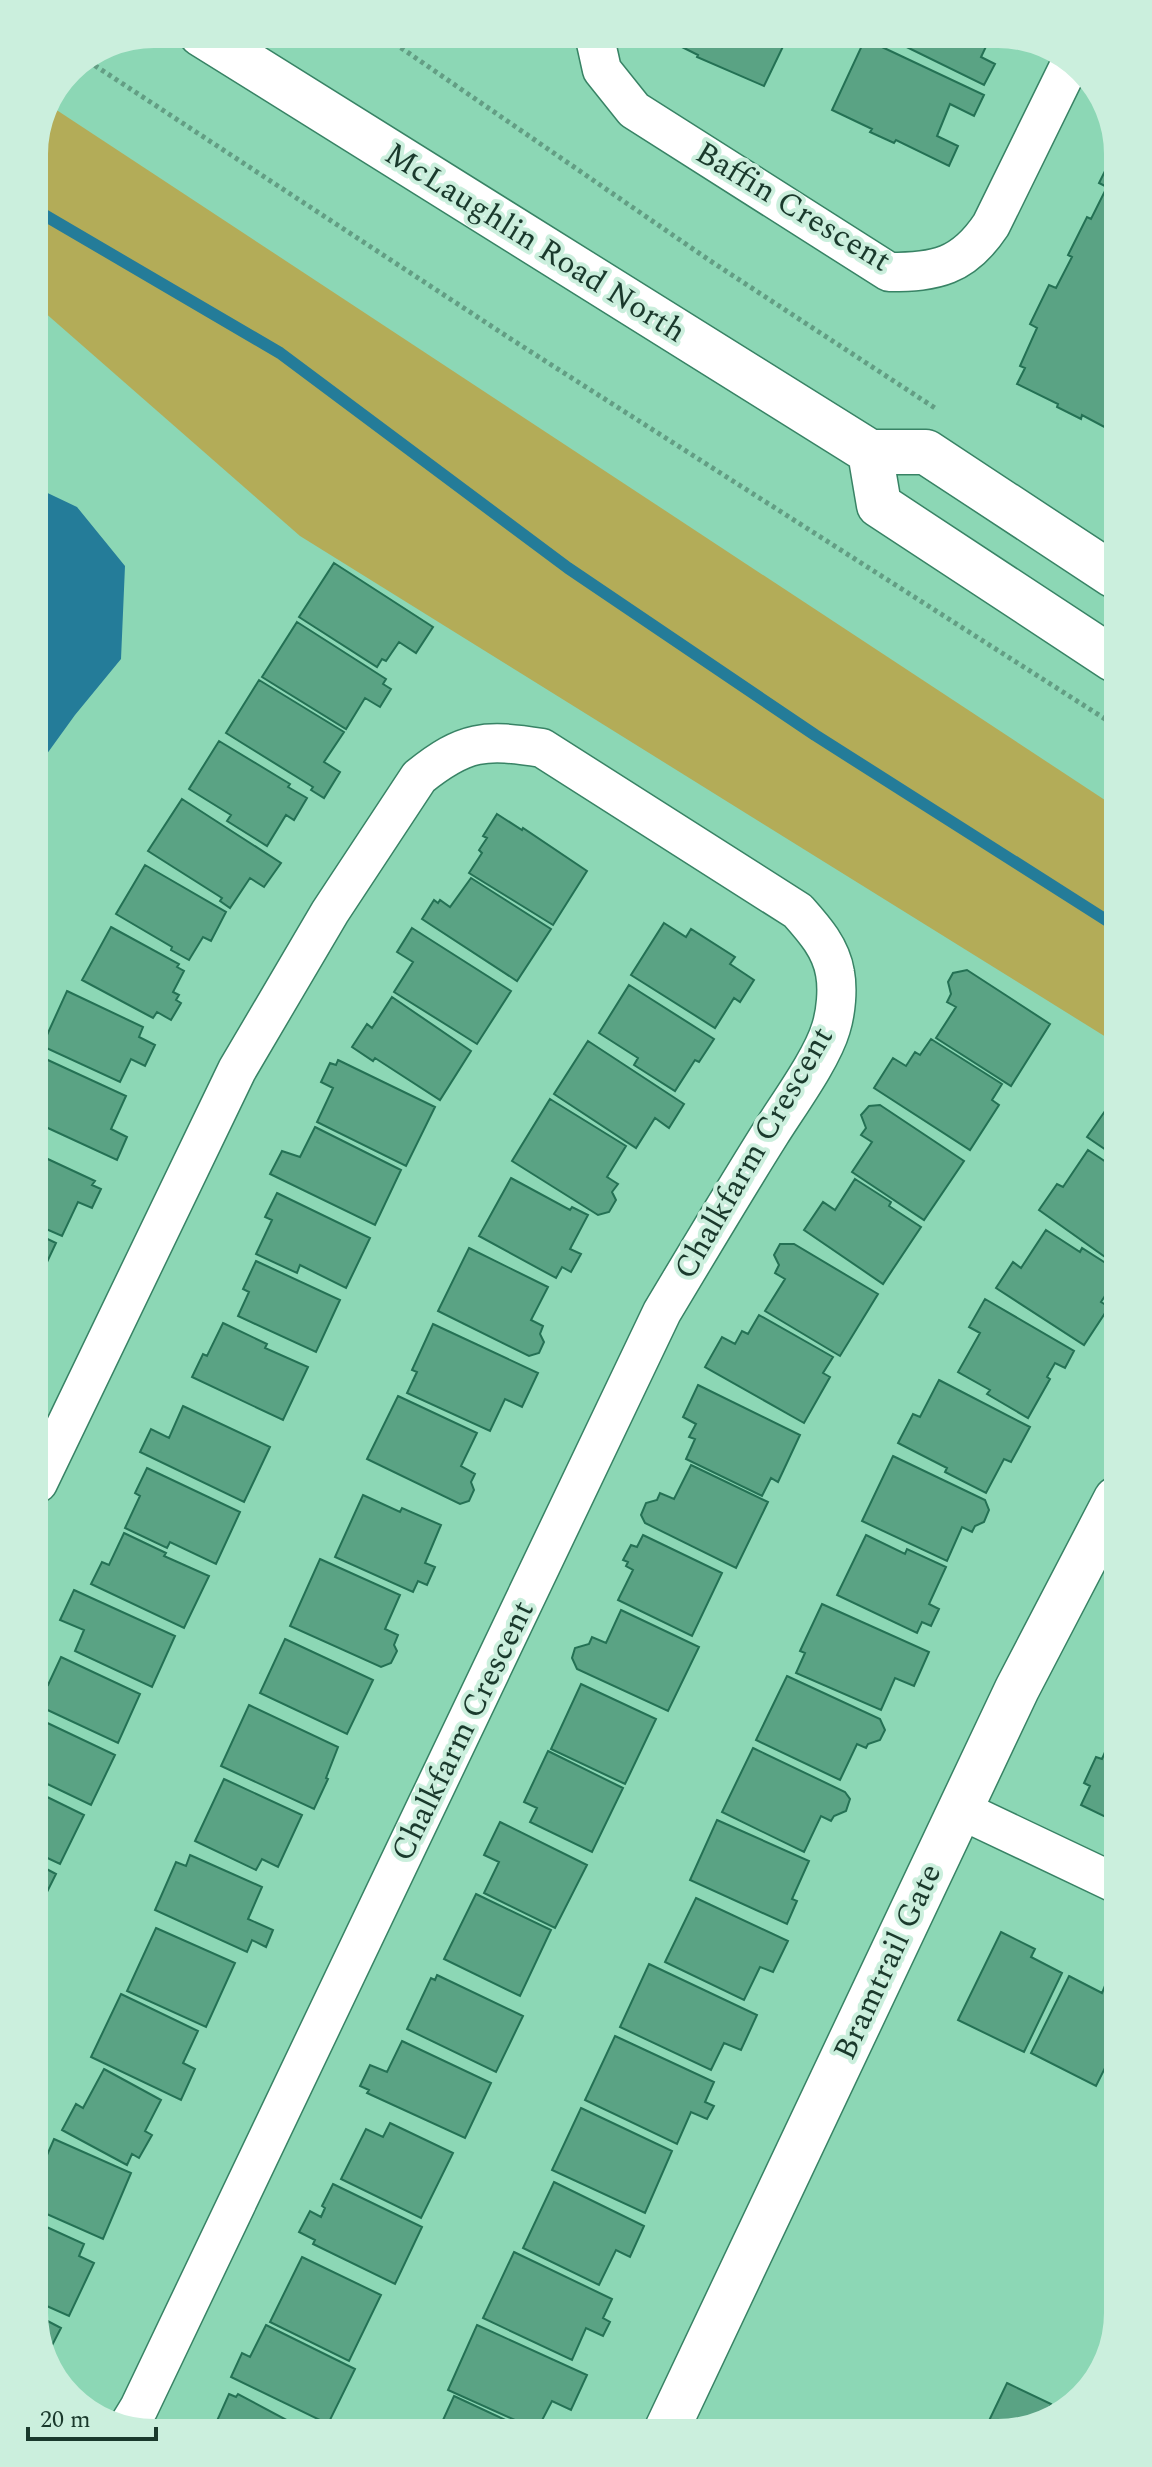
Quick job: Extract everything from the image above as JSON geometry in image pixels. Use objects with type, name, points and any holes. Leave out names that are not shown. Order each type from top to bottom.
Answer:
[{"type":"main road","name":"McLaughlin Road North","points":[[223,48],[870,452]]},
{"type":"main road","points":[[1104,569],[926,452],[870,452],[879,505],[1104,653]]},
{"type":"main road","name":"Bramtrail Gate","points":[[672,2419],[961,1810],[1068,1588],[1104,1521]]},
{"type":"street","name":"Baffin Crescent","points":[[597,48],[602,70],[634,110],[889,272],[923,272],[955,263],[978,244],[991,225],[1066,73]]},
{"type":"street","name":"Chalkfarm Crescent","points":[[48,1462],[244,1058],[330,912],[386,826],[419,777],[439,760],[464,748],[495,741],[542,748],[798,911],[816,931],[828,951],[835,974],[831,1029],[805,1079],[662,1312],[133,2416]]},
{"type":"street","points":[[961,1810],[1104,1878]]},
{"type":"path","points":[[401,48],[696,252],[942,412]]},
{"type":"path","points":[[95,66],[514,341],[1104,718]]},
{"type":"shaded area","points":[[58,111],[1104,799],[1104,1036],[300,536],[48,315],[48,147]]},
{"type":"water","points":[[48,493],[77,507],[125,566],[121,659],[48,752]]},
{"type":"building","points":[[684,48],[782,48],[764,86]]},
{"type":"building","points":[[861,48],[884,48],[984,95],[974,116],[950,104],[937,136],[958,146],[949,166],[896,140],[894,143],[870,132],[872,129],[832,110]]},
{"type":"building","points":[[909,48],[985,48],[981,57],[995,64],[984,85]]},
{"type":"building","points":[[1104,193],[1104,427],[1082,415],[1081,419],[1017,384],[1025,368],[1020,366],[1037,328],[1030,324],[1049,285],[1056,288],[1087,217],[1091,219]]},
{"type":"building","points":[[334,563],[433,627],[416,653],[399,642],[386,661],[382,659],[377,667],[299,617]]},
{"type":"building","points":[[297,622],[386,679],[383,684],[391,689],[380,707],[365,698],[346,729],[262,677]]},
{"type":"building","points":[[259,680],[344,732],[324,762],[340,772],[324,798],[311,790],[313,787],[226,733]]},
{"type":"building","points":[[219,741],[290,784],[288,787],[307,798],[294,820],[286,815],[267,846],[227,821],[231,815],[189,789]]},
{"type":"building","points":[[182,799],[281,863],[264,887],[250,878],[230,908],[220,901],[222,898],[148,851]]},
{"type":"building","points":[[497,814],[587,871],[553,925],[469,873],[482,853],[479,850],[487,838],[483,836]]},
{"type":"building","points":[[145,865],[226,912],[211,941],[203,937],[189,960],[116,914]]},
{"type":"building","points":[[471,878],[551,929],[517,981],[422,919],[434,900],[438,903],[440,900],[450,907]]},
{"type":"building","points":[[664,923],[686,937],[691,929],[735,957],[730,964],[754,980],[740,1002],[734,998],[715,1028],[631,975]]},
{"type":"building","points":[[111,927],[179,964],[177,967],[184,971],[173,992],[179,995],[176,1000],[181,1003],[171,1020],[157,1012],[153,1018],[82,980]]},
{"type":"building","points":[[412,928],[511,991],[477,1044],[394,992],[413,962],[397,952]]},
{"type":"building","points":[[967,970],[1050,1024],[1011,1086],[936,1038],[956,1007],[947,1002],[951,994],[948,982],[953,973]]},
{"type":"building","points":[[629,985],[714,1039],[699,1062],[695,1060],[675,1091],[634,1065],[638,1058],[599,1033]]},
{"type":"building","points":[[67,991],[143,1027],[139,1037],[155,1045],[145,1066],[131,1059],[120,1082],[48,1049],[48,1033]]},
{"type":"building","points":[[392,997],[471,1051],[440,1100],[375,1058],[373,1061],[352,1047],[367,1024],[372,1028]]},
{"type":"building","points":[[931,1039],[1002,1084],[992,1100],[999,1105],[970,1150],[874,1088],[893,1058],[906,1066],[915,1052],[920,1055]]},
{"type":"building","points":[[588,1041],[684,1104],[669,1128],[655,1118],[636,1148],[554,1094]]},
{"type":"building","points":[[48,1060],[126,1096],[111,1129],[127,1137],[117,1160],[48,1128]]},
{"type":"building","points":[[338,1060],[435,1107],[406,1166],[317,1122],[333,1088],[321,1082],[330,1063],[336,1065]]},
{"type":"building","points":[[550,1099],[626,1146],[607,1177],[618,1184],[612,1192],[616,1200],[609,1212],[598,1215],[512,1161]]},
{"type":"building","points":[[880,1105],[964,1161],[924,1220],[852,1172],[872,1142],[861,1135],[866,1128],[861,1115],[869,1106]]},
{"type":"building","points":[[1104,1112],[1104,1149],[1087,1137]]},
{"type":"building","points":[[315,1127],[401,1170],[375,1225],[270,1174],[282,1151],[300,1157]]},
{"type":"building","points":[[1088,1150],[1104,1161],[1104,1256],[1039,1210],[1057,1184],[1063,1187]]},
{"type":"building","points":[[48,1159],[95,1181],[92,1185],[101,1189],[92,1208],[78,1202],[62,1236],[48,1230]]},
{"type":"building","points":[[511,1178],[570,1210],[572,1207],[588,1215],[570,1249],[581,1254],[571,1272],[562,1267],[556,1278],[479,1236]]},
{"type":"building","points":[[855,1179],[891,1202],[889,1206],[921,1227],[883,1284],[804,1230],[823,1202],[835,1210]]},
{"type":"building","points":[[277,1193],[370,1238],[346,1288],[300,1265],[297,1273],[256,1254],[272,1220],[265,1217]]},
{"type":"building","points":[[1046,1230],[1080,1252],[1082,1248],[1104,1262],[1104,1298],[1101,1302],[1104,1304],[1104,1315],[1084,1345],[996,1288],[1013,1262],[1021,1268]]},
{"type":"building","points":[[48,1239],[56,1243],[48,1260]]},
{"type":"building","points":[[780,1244],[794,1244],[878,1294],[840,1356],[765,1311],[785,1279],[775,1273],[779,1265],[774,1255]]},
{"type":"building","points":[[469,1248],[548,1287],[531,1320],[543,1326],[540,1334],[544,1342],[539,1353],[529,1356],[438,1311]]},
{"type":"building","points":[[256,1261],[340,1300],[316,1352],[238,1316],[249,1292],[243,1289]]},
{"type":"building","points":[[985,1299],[1074,1351],[1065,1368],[1055,1363],[1047,1377],[1050,1379],[1028,1418],[987,1394],[990,1390],[958,1372],[980,1333],[969,1327]]},
{"type":"building","points":[[759,1315],[833,1357],[823,1373],[830,1377],[804,1423],[705,1367],[722,1337],[735,1344],[742,1331],[748,1334]]},
{"type":"building","points":[[223,1323],[267,1344],[265,1348],[308,1367],[283,1420],[192,1377],[203,1354],[207,1356]]},
{"type":"building","points":[[433,1324],[538,1373],[522,1407],[505,1399],[490,1431],[407,1393],[417,1372],[412,1370]]},
{"type":"building","points":[[939,1380],[1030,1427],[1011,1462],[1004,1459],[986,1493],[945,1472],[947,1468],[898,1443],[913,1414],[920,1417]]},
{"type":"building","points":[[698,1385],[800,1435],[778,1482],[771,1478],[762,1496],[686,1459],[695,1439],[689,1437],[696,1424],[683,1417]]},
{"type":"building","points":[[398,1396],[477,1433],[461,1466],[475,1474],[471,1482],[474,1490],[469,1501],[460,1504],[367,1459]]},
{"type":"building","points":[[183,1406],[270,1447],[244,1502],[140,1452],[151,1429],[169,1438]]},
{"type":"building","points":[[893,1456],[985,1500],[989,1510],[984,1522],[975,1526],[972,1532],[962,1527],[947,1561],[862,1521]]},
{"type":"building","points":[[691,1465],[768,1502],[736,1568],[645,1523],[641,1515],[646,1503],[657,1500],[660,1493],[674,1499]]},
{"type":"building","points":[[147,1468],[240,1512],[216,1564],[170,1542],[167,1548],[125,1528],[140,1496],[135,1493]]},
{"type":"building","points":[[363,1495],[400,1512],[402,1508],[441,1525],[425,1563],[435,1567],[427,1585],[418,1581],[413,1592],[335,1557]]},
{"type":"building","points":[[124,1533],[166,1553],[164,1556],[209,1576],[184,1628],[91,1584],[102,1562],[109,1565]]},
{"type":"building","points":[[643,1535],[722,1573],[692,1636],[618,1600],[633,1570],[623,1560],[631,1545],[637,1547]]},
{"type":"building","points":[[866,1535],[905,1554],[907,1549],[946,1567],[929,1604],[939,1609],[931,1626],[922,1622],[917,1633],[837,1595]]},
{"type":"building","points":[[320,1559],[400,1595],[385,1629],[398,1635],[394,1645],[397,1651],[391,1663],[381,1667],[290,1626]]},
{"type":"building","points":[[74,1590],[175,1636],[152,1687],[75,1651],[84,1630],[60,1620]]},
{"type":"building","points":[[822,1604],[929,1652],[914,1686],[895,1678],[881,1710],[796,1673],[805,1653],[800,1651]]},
{"type":"building","points":[[621,1610],[699,1647],[668,1711],[577,1669],[572,1658],[575,1648],[589,1644],[592,1637],[606,1643]]},
{"type":"building","points":[[285,1639],[373,1680],[347,1734],[260,1693]]},
{"type":"building","points":[[61,1657],[140,1694],[118,1743],[48,1710],[48,1685]]},
{"type":"building","points":[[787,1676],[880,1719],[885,1730],[880,1740],[868,1744],[866,1748],[857,1744],[840,1780],[756,1740]]},
{"type":"building","points":[[581,1684],[656,1719],[625,1784],[551,1749]]},
{"type":"building","points":[[249,1705],[338,1747],[314,1809],[221,1766]]},
{"type":"building","points":[[48,1723],[115,1755],[91,1805],[48,1784]]},
{"type":"building","points":[[753,1748],[845,1792],[850,1799],[846,1811],[834,1816],[831,1821],[821,1816],[804,1852],[722,1812]]},
{"type":"building","points":[[548,1751],[623,1788],[592,1852],[530,1822],[537,1808],[524,1802]]},
{"type":"building","points":[[1104,1754],[1104,1816],[1081,1805],[1090,1786],[1084,1783],[1096,1757],[1102,1759]]},
{"type":"building","points":[[224,1779],[302,1815],[278,1867],[262,1859],[256,1870],[195,1841]]},
{"type":"building","points":[[48,1797],[84,1815],[60,1864],[48,1858]]},
{"type":"building","points":[[717,1820],[809,1861],[792,1899],[797,1901],[787,1924],[690,1880]]},
{"type":"building","points":[[500,1822],[587,1865],[555,1928],[484,1893],[499,1862],[484,1855]]},
{"type":"building","points":[[190,1855],[262,1887],[248,1919],[273,1930],[266,1947],[252,1940],[247,1952],[155,1910],[176,1862],[186,1866]]},
{"type":"building","points":[[48,1870],[56,1874],[48,1890]]},
{"type":"building","points":[[476,1894],[551,1930],[520,1996],[444,1959]]},
{"type":"building","points":[[696,1898],[788,1941],[773,1972],[760,1967],[744,2000],[665,1962]]},
{"type":"building","points":[[156,1928],[235,1963],[206,2027],[127,1991]]},
{"type":"building","points":[[1001,1932],[1035,1949],[1031,1957],[1062,1973],[1024,2052],[958,2020]]},
{"type":"building","points":[[649,1964],[757,2015],[741,2050],[724,2043],[711,2070],[620,2027]]},
{"type":"building","points":[[437,1975],[523,2016],[496,2072],[407,2029],[431,1978],[435,1980]]},
{"type":"building","points":[[1069,1976],[1102,1993],[1104,1988],[1104,2070],[1096,2086],[1031,2053]]},
{"type":"building","points":[[121,1994],[198,2031],[183,2063],[195,2069],[181,2100],[91,2057]]},
{"type":"building","points":[[615,2036],[714,2082],[705,2102],[714,2106],[707,2119],[691,2112],[677,2144],[585,2100]]},
{"type":"building","points":[[402,2041],[491,2083],[465,2138],[367,2093],[369,2090],[360,2086],[370,2065],[387,2072]]},
{"type":"building","points":[[104,2069],[161,2100],[145,2131],[152,2135],[139,2158],[132,2154],[127,2165],[62,2130],[76,2104],[83,2108]]},
{"type":"building","points":[[581,2108],[672,2151],[645,2213],[552,2170]]},
{"type":"building","points":[[390,2123],[453,2153],[421,2218],[341,2179],[366,2129],[383,2137]]},
{"type":"building","points":[[54,2139],[131,2173],[103,2239],[48,2215],[48,2153]]},
{"type":"building","points":[[554,2182],[644,2226],[630,2257],[616,2250],[599,2285],[523,2248]]},
{"type":"building","points":[[333,2184],[422,2227],[395,2284],[313,2244],[315,2240],[299,2232],[310,2211],[321,2217],[325,2208],[322,2206]]},
{"type":"building","points":[[48,2228],[84,2244],[79,2256],[94,2263],[69,2316],[48,2307]]},
{"type":"building","points":[[514,2252],[612,2299],[603,2318],[610,2322],[603,2336],[586,2328],[572,2360],[483,2318]]},
{"type":"building","points":[[302,2257],[381,2295],[349,2361],[270,2322]]},
{"type":"building","points":[[49,2322],[61,2328],[53,2344]]},
{"type":"building","points":[[266,2325],[355,2369],[330,2419],[318,2419],[231,2377],[242,2353],[250,2357]]},
{"type":"building","points":[[477,2325],[587,2375],[571,2410],[552,2401],[543,2419],[513,2419],[448,2390]]},
{"type":"building","points":[[1007,2383],[1051,2404],[1012,2418],[990,2419]]},
{"type":"building","points":[[229,2394],[236,2397],[238,2394],[285,2419],[218,2419]]},
{"type":"building","points":[[454,2396],[503,2419],[443,2419]]},
{"type":"waterway","points":[[48,217],[280,353],[568,568],[815,735],[1104,919]]}]
